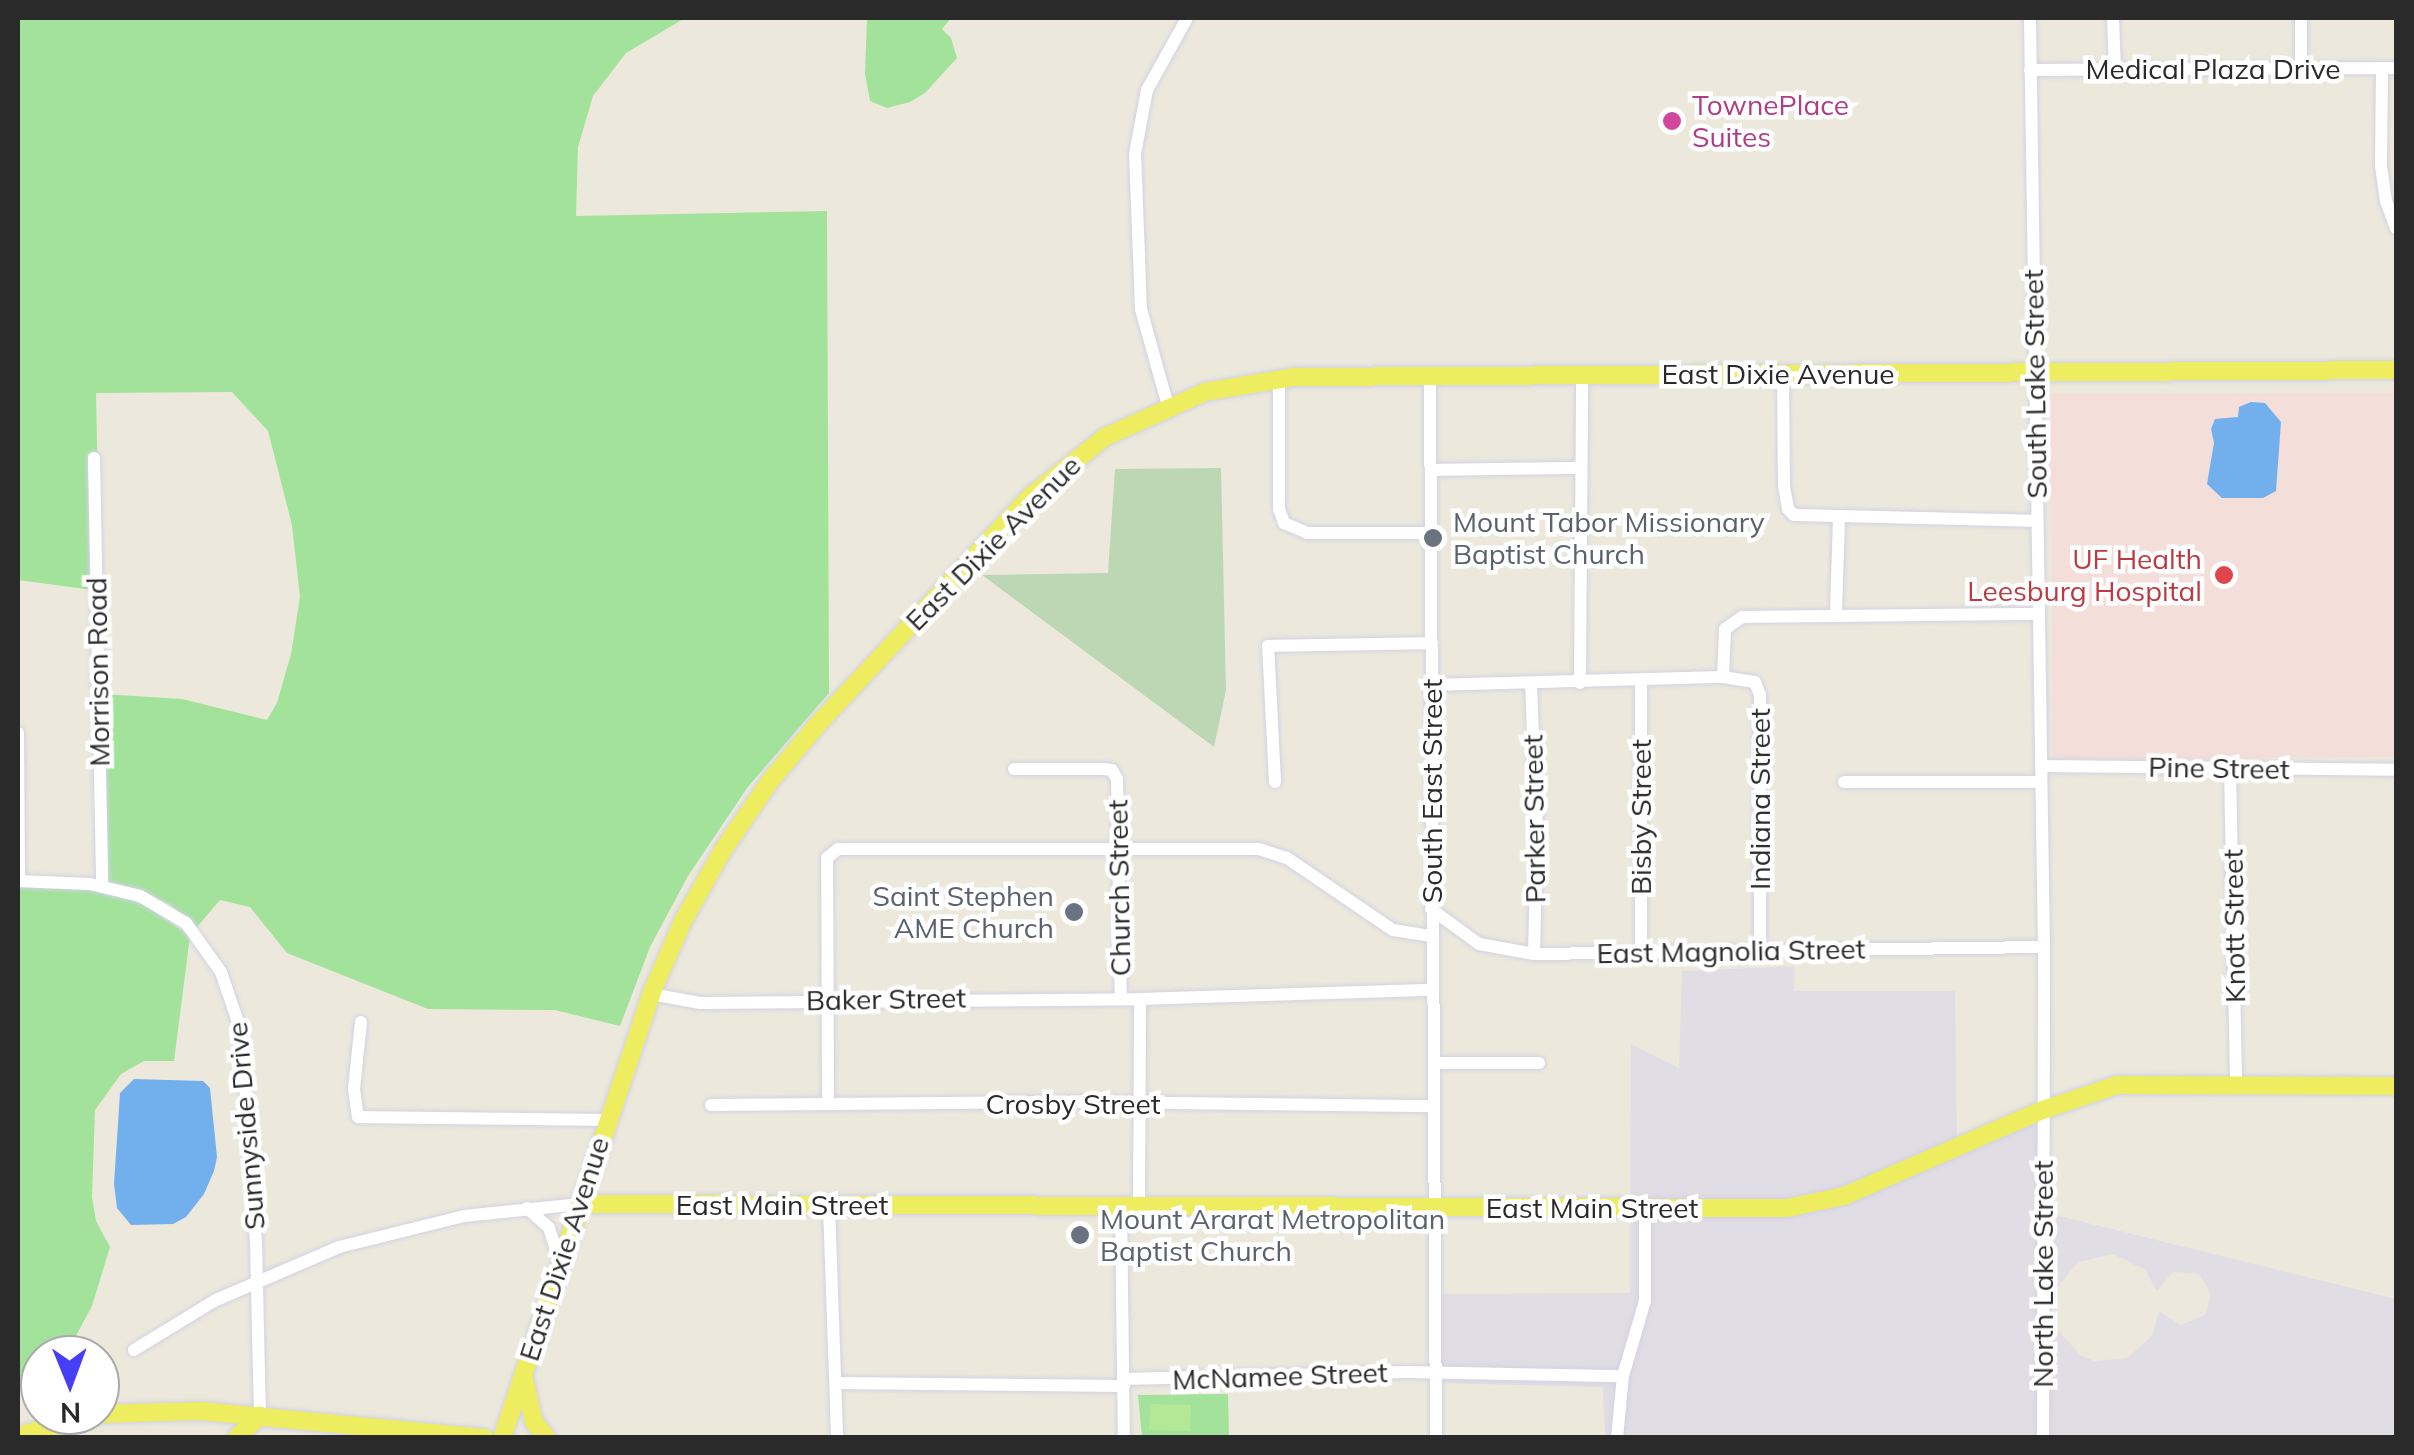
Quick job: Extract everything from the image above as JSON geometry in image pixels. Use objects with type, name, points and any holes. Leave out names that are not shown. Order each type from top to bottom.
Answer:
[{"type":"main road","name":"East Dixie Avenue","points":[[502,1438],[651,994],[683,922],[723,850],[771,780],[819,723],[1051,478],[1105,437],[1168,406],[1224,387],[1279,378],[2396,370]]},
{"type":"main road","name":"East Main Street","points":[[580,1204],[1645,1208],[1816,1204],[2043,1110],[2117,1085],[2396,1086]]},
{"type":"main road","points":[[523,1373],[534,1422],[548,1438]]},
{"type":"main road","points":[[120,1412],[163,1409],[485,1438]]},
{"type":"main road","points":[[236,1438],[260,1416]]},
{"type":"street","points":[[1168,406],[1142,310],[1135,154],[1147,90],[1188,18]]},
{"type":"street","name":"South Lake Street","points":[[2030,18],[2043,1110]]},
{"type":"street","points":[[2113,18],[2115,70]]},
{"type":"street","points":[[2300,18],[2301,68]]},
{"type":"street","points":[[2389,68],[2381,166],[2386,201],[2396,228]]},
{"type":"street","name":"Medical Plaza Drive","points":[[2030,70],[2389,68]]},
{"type":"street","points":[[1784,374],[1788,509],[1794,515],[2038,521]]},
{"type":"street","name":"South East Street","points":[[1430,375],[1436,1438]]},
{"type":"street","points":[[1580,683],[1582,376]]},
{"type":"street","points":[[1279,378],[1279,509],[1284,523],[1307,533],[1430,533]]},
{"type":"street","name":"Morrison Road","points":[[94,458],[102,886]]},
{"type":"street","points":[[1431,470],[1580,468]]},
{"type":"street","points":[[1836,613],[1839,518]]},
{"type":"street","points":[[1432,685],[1723,677],[1725,629],[1733,620],[1836,613],[2038,614]]},
{"type":"street","points":[[1275,782],[1268,646],[1432,644]]},
{"type":"street","name":"Indiana Street","points":[[1723,677],[1751,680],[1760,695],[1760,950]]},
{"type":"street","name":"Bisby Street","points":[[1641,681],[1642,953]]},
{"type":"street","name":"Parker Street","points":[[1531,684],[1538,831],[1534,954]]},
{"type":"street","points":[[18,733],[18,881]]},
{"type":"street","name":"Pine Street","points":[[2040,766],[2396,770]]},
{"type":"street","name":"Knott Street","points":[[2230,768],[2236,1085]]},
{"type":"street","name":"Church Street","points":[[1014,769],[1112,770],[1117,779],[1121,999],[1140,999],[1124,1438]]},
{"type":"street","points":[[1844,782],[2041,782]]},
{"type":"street","points":[[828,1103],[830,854],[838,849],[1259,849],[1287,858],[1392,930],[1432,936]]},
{"type":"street","name":"Sunnyside Drive","points":[[18,881],[102,886],[140,896],[186,923],[203,942],[232,998],[240,1028],[246,1096],[260,1416]]},
{"type":"street","name":"East Magnolia Street","points":[[1432,909],[1479,944],[1534,954],[2044,947]]},
{"type":"street","points":[[1140,999],[1432,990]]},
{"type":"street","name":"Baker Street","points":[[651,994],[700,1003],[1121,999]]},
{"type":"street","points":[[361,1022],[354,1089],[358,1117],[608,1120]]},
{"type":"street","points":[[1434,1063],[1539,1063]]},
{"type":"street","name":"Crosby Street","points":[[711,1106],[1434,1106]]},
{"type":"street","name":"North Lake Street","points":[[2043,1110],[2043,1438]]},
{"type":"street","name":"East Main Street","points":[[134,1350],[256,1280],[394,1230],[527,1208],[580,1204]]},
{"type":"street","points":[[830,1205],[837,1438]]},
{"type":"street","points":[[527,1208],[549,1228],[560,1261]]},
{"type":"street","points":[[1617,1438],[1623,1376],[1645,1301],[1645,1208]]},
{"type":"street","name":"McNamee Street","points":[[837,1383],[1124,1382],[1436,1372],[1623,1376]]},
{"type":"shaded area","name":"UF Health Leesburg Hospital","points":[[2396,393],[2396,757],[2053,759],[2050,394]]},
{"type":"shaded area","points":[[1794,966],[1794,991],[1955,991],[1957,1141],[1842,1191],[1787,1202],[1630,1202],[1631,1044],[1679,1068],[1682,971]]},
{"type":"shaded area","points":[[2038,1118],[2038,1437],[1605,1437],[1603,1387],[1441,1383],[1435,1294],[1630,1293],[1630,1213],[1787,1214]]},
{"type":"shaded area","points":[[2047,1213],[2396,1299],[2396,1437],[2048,1437]],"holes":[[[2113,1254],[2145,1270],[2157,1291],[2173,1272],[2199,1274],[2211,1295],[2205,1315],[2181,1325],[2159,1311],[2152,1336],[2127,1358],[2095,1361],[2080,1355],[2056,1327],[2055,1290],[2078,1262]]]},
{"type":"green space","points":[[18,18],[685,18],[626,53],[593,96],[578,147],[576,216],[827,211],[829,693],[747,788],[688,876],[650,947],[620,1026],[555,1010],[428,1009],[287,953],[250,907],[220,900],[197,927],[170,905],[142,890],[98,880],[102,694],[182,699],[267,720],[277,703],[291,654],[300,597],[292,525],[268,431],[232,392],[96,393],[100,591],[18,580]]},
{"type":"green space","points":[[867,18],[951,18],[942,29],[951,38],[957,58],[925,93],[910,102],[887,108],[870,101],[865,74]]},
{"type":"green space","points":[[1221,468],[1226,690],[1214,747],[982,575],[1108,573],[1115,469]]},
{"type":"green space","points":[[18,887],[90,890],[139,901],[190,936],[174,1061],[144,1061],[121,1074],[95,1110],[92,1197],[96,1221],[110,1247],[92,1306],[76,1335],[20,1335],[18,1392]]},
{"type":"green space","points":[[1228,1394],[1229,1437],[1142,1437],[1138,1395]]},
{"type":"green space","points":[[1150,1404],[1191,1405],[1190,1431],[1149,1430]]},
{"type":"water","points":[[2251,402],[2265,403],[2281,422],[2276,491],[2263,498],[2222,498],[2207,484],[2214,443],[2211,429],[2215,419],[2238,417],[2239,407]]},
{"type":"water","points":[[134,1079],[203,1081],[210,1088],[217,1157],[214,1171],[204,1194],[186,1217],[173,1224],[131,1225],[117,1208],[114,1184],[120,1093]]},
{"type":"place","name":"TownePlace Suites","points":[[1672,121]]},
{"type":"place","name":"Mount Tabor Missionary Baptist Church","points":[[1433,538]]},
{"type":"place","name":"UF Health Leesburg Hospital","points":[[2224,575]]},
{"type":"place","name":"Saint Stephen AME Church","points":[[1074,912]]},
{"type":"place","name":"Mount Ararat Metropolitan Baptist Church","points":[[1080,1235]]}]
